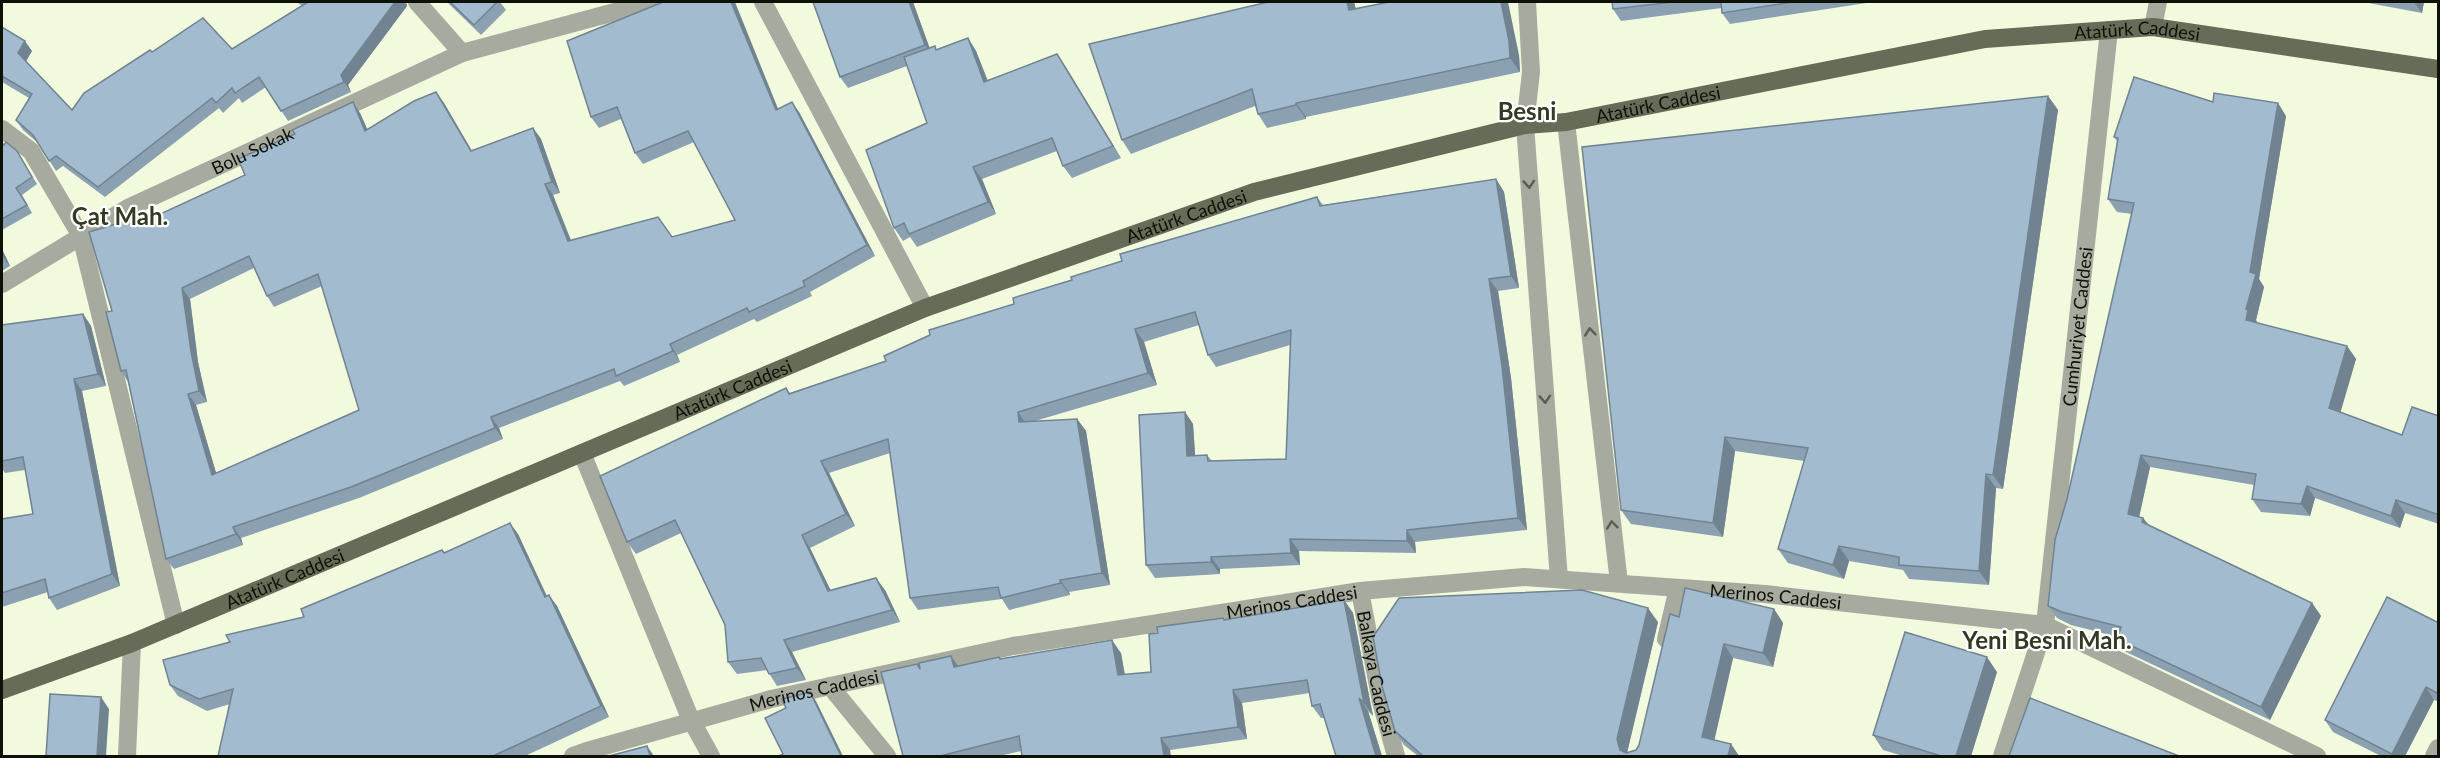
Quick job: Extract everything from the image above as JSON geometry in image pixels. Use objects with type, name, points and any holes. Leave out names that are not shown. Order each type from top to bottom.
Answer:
[{"type":"main road","name":"Atatürk Caddesi","points":[[2,690],[176,625],[925,308],[1254,192],[1525,125],[1566,122],[1985,39],[2153,27],[2439,69]]},
{"type":"street","points":[[417,2],[462,53]]},
{"type":"street","name":"Bolu Sokak","points":[[2,284],[128,208],[462,53],[652,2]]},
{"type":"street","points":[[763,2],[925,308]]},
{"type":"street","points":[[1527,2],[1531,72],[1525,125],[1559,579]]},
{"type":"street","points":[[2153,27],[2158,2]]},
{"type":"street","name":"Cumhuriyet Caddesi","points":[[2002,756],[2046,625],[2109,30]]},
{"type":"street","points":[[1566,122],[1618,583]]},
{"type":"street","points":[[2,129],[31,151],[81,236],[176,625]]},
{"type":"street","points":[[582,453],[692,722],[711,756]]},
{"type":"street","name":"Merinos Caddesi","points":[[573,756],[771,699],[1013,646],[1360,591],[1524,577],[1766,594],[2046,625],[2317,756]]},
{"type":"street","points":[[1662,655],[1678,588]]},
{"type":"street","name":"Balkaya Caddesi","points":[[1360,591],[1381,702],[1396,756]]},
{"type":"street","points":[[127,756],[132,643]]},
{"type":"street","points":[[830,686],[887,756]]},
{"type":"street","points":[[2434,756],[2439,748]]},
{"type":"building","points":[[308,2],[395,2],[341,75],[344,82],[281,111],[259,77],[235,93],[232,88],[216,103],[212,98],[98,187],[56,156],[49,161],[33,135],[16,120],[32,94],[2,76],[2,27],[25,41],[18,53],[72,110],[84,93],[203,18],[232,49]]},
{"type":"building","points":[[450,2],[497,2],[474,25]]},
{"type":"building","points":[[663,2],[731,2],[776,110],[792,102],[867,245],[803,281],[805,286],[749,312],[747,308],[670,344],[673,351],[616,376],[614,369],[491,417],[495,428],[351,487],[233,527],[236,534],[166,559],[126,370],[121,371],[106,312],[112,311],[89,232],[139,217],[141,223],[245,175],[238,159],[295,134],[292,130],[353,102],[365,131],[414,101],[436,92],[471,151],[533,128],[552,182],[545,184],[568,241],[658,217],[672,237],[735,220],[688,131],[635,153],[617,107],[591,117],[567,41]],"holes":[[[249,256],[267,296],[318,274],[359,410],[212,475],[188,394],[199,391],[182,288]]]},
{"type":"building","points":[[813,2],[909,2],[925,45],[840,77]]},
{"type":"building","points":[[1268,2],[1347,2],[1349,10],[1389,2],[1501,2],[1510,58],[1296,103],[1296,105],[1258,114],[1252,89],[1122,140],[1089,44]]},
{"type":"building","points":[[1612,2],[1674,2],[1613,9]]},
{"type":"building","points":[[1721,2],[1793,2],[1722,13]]},
{"type":"building","points":[[968,38],[984,82],[1057,54],[1113,146],[1063,166],[1052,138],[973,167],[988,202],[909,234],[904,223],[894,228],[866,150],[927,123],[904,57],[935,46],[936,50]]},
{"type":"building","points":[[2134,77],[2213,102],[2214,93],[2278,103],[2250,272],[2256,274],[2246,309],[2248,310],[2246,320],[2347,346],[2329,408],[2402,435],[2412,407],[2439,416],[2439,515],[2396,500],[2391,516],[2307,486],[2301,504],[2252,499],[2256,474],[2141,455],[2128,514],[2143,518],[2142,522],[2312,603],[2261,707],[2117,639],[2121,627],[2062,612],[2048,606],[2055,540],[2067,499],[2134,203],[2108,199],[2118,138],[2114,137]]},
{"type":"building","points":[[2048,96],[1993,475],[1986,474],[1979,571],[1899,565],[1899,557],[1839,546],[1833,565],[1778,549],[1808,448],[1725,437],[1713,523],[1621,510],[1582,147]]},
{"type":"building","points":[[6,142],[17,151],[32,177],[16,188],[27,205],[2,219],[2,143],[4,145]]},
{"type":"building","points":[[1496,179],[1511,276],[1489,279],[1502,366],[1518,518],[1407,530],[1407,541],[1290,539],[1291,553],[1211,557],[1211,562],[1146,565],[1139,415],[1185,412],[1187,456],[1207,455],[1208,461],[1286,459],[1291,330],[1208,355],[1195,312],[1135,329],[1148,373],[1018,412],[1019,422],[1077,419],[1102,573],[1060,580],[1061,583],[1001,598],[998,587],[910,598],[888,439],[821,461],[846,514],[802,535],[828,591],[876,578],[892,610],[784,640],[797,668],[769,674],[761,658],[728,662],[725,625],[675,520],[627,542],[600,476],[786,388],[789,394],[886,361],[884,356],[930,335],[929,330],[1014,304],[1013,298],[1072,280],[1071,277],[1122,261],[1120,254],[1317,197],[1320,206]]},
{"type":"building","points":[[83,314],[98,374],[74,379],[112,574],[49,598],[45,579],[2,593],[2,519],[33,514],[23,457],[2,461],[2,325]]},
{"type":"building","points":[[510,523],[545,597],[549,595],[601,706],[493,756],[218,756],[233,689],[199,699],[170,685],[163,660],[230,642],[226,635],[304,617],[301,609],[442,550],[444,553]]},
{"type":"building","points":[[1685,588],[1774,609],[1763,653],[1724,644],[1702,737],[1731,744],[1728,756],[1423,756],[1395,731],[1382,686],[1373,637],[1399,598],[1582,590],[1648,608],[1617,739],[1620,750],[1626,753],[1636,750],[1670,614],[1679,617]]},
{"type":"building","points":[[2387,597],[2439,623],[2439,694],[2426,687],[2392,754],[2325,720]]},
{"type":"building","points":[[1344,600],[1364,703],[1359,698],[1376,756],[1336,756],[1320,704],[1312,706],[1307,680],[1233,690],[1238,727],[1161,738],[1164,756],[1022,756],[1019,736],[940,756],[903,756],[881,672],[917,664],[920,669],[919,663],[951,656],[954,667],[999,657],[1000,659],[1112,640],[1118,675],[1151,672],[1149,634],[1158,633],[1157,627],[1223,618],[1224,620]]},
{"type":"building","points":[[1905,632],[1987,657],[1956,756],[1941,756],[1873,735]]},
{"type":"building","points":[[810,692],[841,756],[779,756],[783,754],[765,718],[786,708],[782,699]]},
{"type":"building","points":[[50,694],[101,697],[97,756],[46,756]]},
{"type":"building","points":[[2030,698],[2179,756],[2009,756]]},
{"type":"building","points":[[647,746],[650,756],[609,756]]},
{"type":"district","name":"Besni","points":[[1527,110]]},
{"type":"district","name":"Çat Mah.","points":[[120,215]]},
{"type":"district","name":"Yeni Besni Mah.","points":[[2047,639]]}]
